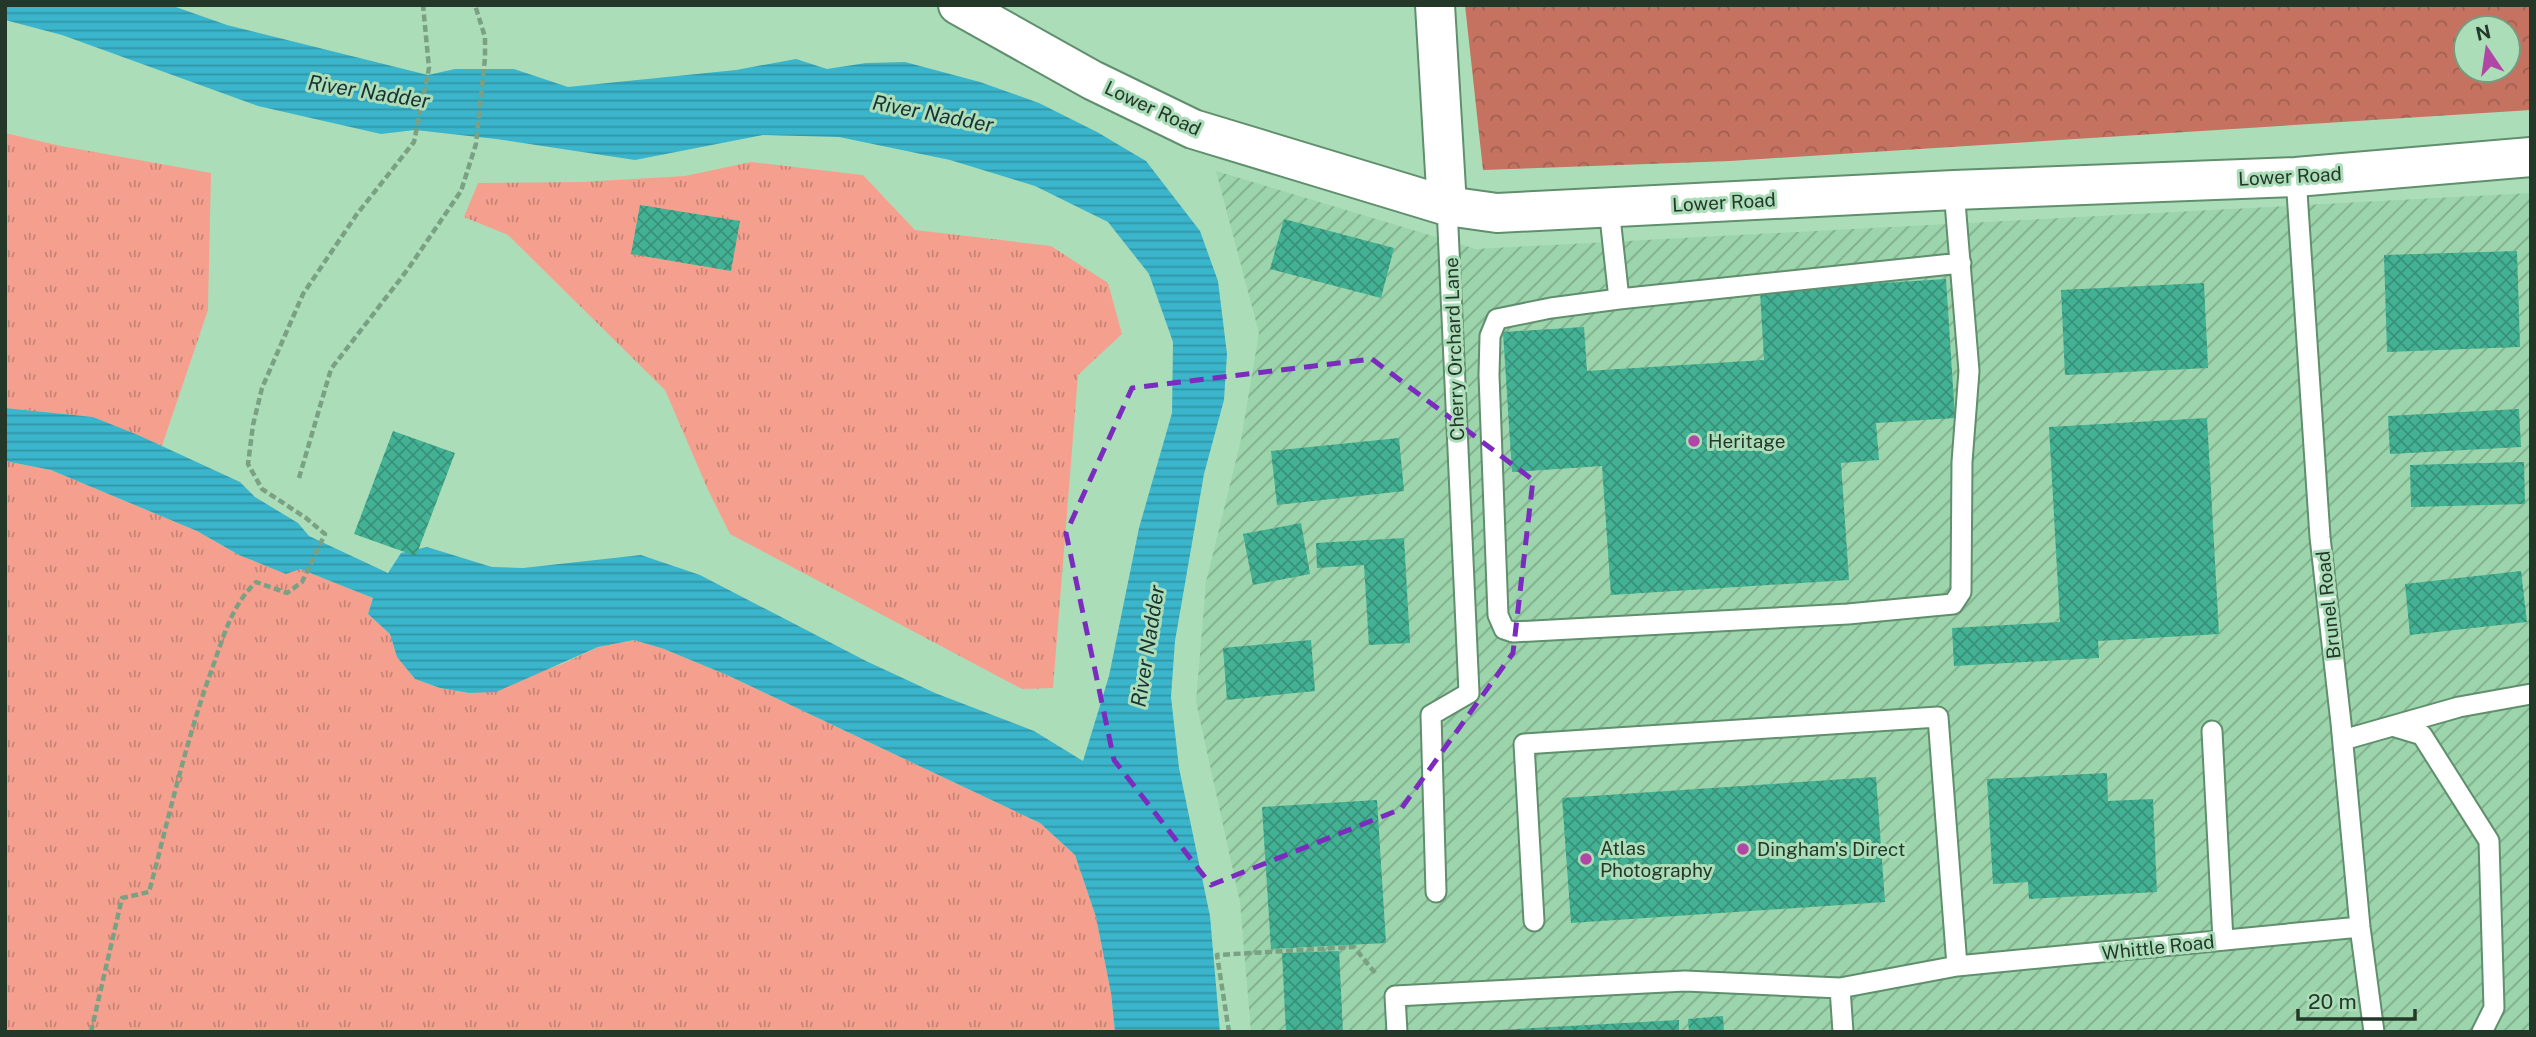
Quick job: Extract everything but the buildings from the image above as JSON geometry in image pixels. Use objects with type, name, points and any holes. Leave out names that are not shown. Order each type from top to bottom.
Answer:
[{"type":"street","name":"Lower Road","points":[[958,5],[1092,80],[1193,129],[1447,206],[1497,213],[1954,190],[2297,177],[2531,157]]},
{"type":"street","name":"Cherry Orchard Lane","points":[[1435,5],[1447,206]]},
{"type":"lane","name":"Brunel Road","points":[[2297,177],[2320,537],[2343,740],[2360,927],[2374,1032]]},
{"type":"lane","points":[[1954,190],[1961,264],[1969,371],[1962,462],[1961,592],[1953,604],[1848,614],[1527,633],[1504,629],[1498,615],[1489,387],[1490,336],[1497,319],[1551,308],[1619,299],[1961,264]]},
{"type":"lane","name":"Cherry Orchard Lane","points":[[1436,892],[1431,715],[1469,693],[1447,206]]},
{"type":"lane","points":[[1609,208],[1619,299]]},
{"type":"lane","points":[[2343,740],[2459,707],[2531,694]]},
{"type":"lane","points":[[1534,921],[1524,744],[1938,717],[1957,967]]},
{"type":"lane","points":[[2392,726],[2422,735],[2489,841],[2494,1008],[2482,1032]]},
{"type":"lane","points":[[2212,731],[2223,940]]},
{"type":"lane","name":"Whittle Road","points":[[1395,996],[1685,981],[1840,988],[1957,967],[2360,927]]},
{"type":"lane","points":[[1840,988],[1843,1032]]},
{"type":"lane","points":[[1395,996],[1396,1032]]},
{"type":"path","points":[[91,1032],[122,898],[149,892],[196,713],[230,619],[242,595],[256,582],[287,593],[302,582],[325,534],[262,489],[248,464],[253,425],[262,388],[303,293],[357,214],[414,142],[429,68],[424,5]]},
{"type":"path","points":[[299,478],[331,369],[408,269],[461,191],[476,144],[485,58],[485,37],[475,5]]},
{"type":"path","points":[[1229,1032],[1217,955],[1354,947],[1395,996]]},
{"type":"highlighted area","points":[[1372,359],[1533,480],[1513,653],[1401,809],[1211,885],[1114,760],[1066,533],[1132,388]]},
{"type":"shaded area","points":[[1216,171],[1476,249],[2531,193],[2531,1032],[1251,1032],[1240,902],[1196,702],[1206,582],[1241,440],[1259,333]]},
{"type":"green space","points":[[1465,5],[2531,5],[2531,110],[1730,161],[1483,170]]},
{"type":"green space","points":[[5,133],[211,173],[208,310],[162,446],[93,417],[5,408]]},
{"type":"green space","points":[[751,162],[863,175],[915,230],[1051,246],[1108,283],[1122,334],[1078,375],[1053,688],[1022,689],[730,534],[665,390],[508,235],[464,217],[478,183],[581,182],[685,176]]},
{"type":"green space","points":[[5,461],[51,470],[197,531],[239,555],[300,569],[373,598],[368,614],[390,634],[397,657],[415,679],[440,688],[469,693],[560,665],[598,647],[634,640],[664,649],[727,675],[1040,823],[1075,855],[1096,917],[1111,993],[1115,1032],[5,1032]]},
{"type":"water","name":"River Nadder","points":[[5,5],[170,5],[227,25],[428,75],[455,69],[514,69],[568,87],[736,70],[796,59],[827,69],[866,63],[905,62],[980,82],[1039,103],[1097,132],[1146,161],[1200,231],[1218,281],[1227,354],[1224,400],[1204,474],[1175,641],[1171,697],[1179,768],[1210,916],[1220,1032],[1115,1032],[1111,993],[1096,917],[1075,855],[1040,823],[727,675],[664,649],[634,640],[598,647],[496,692],[469,693],[440,688],[415,679],[397,657],[390,634],[368,614],[373,598],[300,569],[286,574],[239,555],[197,531],[51,470],[5,461],[5,408],[93,417],[240,482],[255,497],[298,523],[309,536],[388,573],[401,553],[427,547],[492,567],[523,568],[641,555],[700,575],[866,661],[935,693],[1034,731],[1083,761],[1109,676],[1139,528],[1172,413],[1173,342],[1149,274],[1108,222],[1035,186],[950,160],[839,137],[763,135],[635,160],[415,130],[381,134],[258,106],[62,35],[5,20]]},
{"type":"place","name":"Heritage","points":[[1694,441]]},
{"type":"place","name":"Dingham's Direct","points":[[1743,849]]},
{"type":"place","name":"Atlas Photography","points":[[1586,859]]}]
